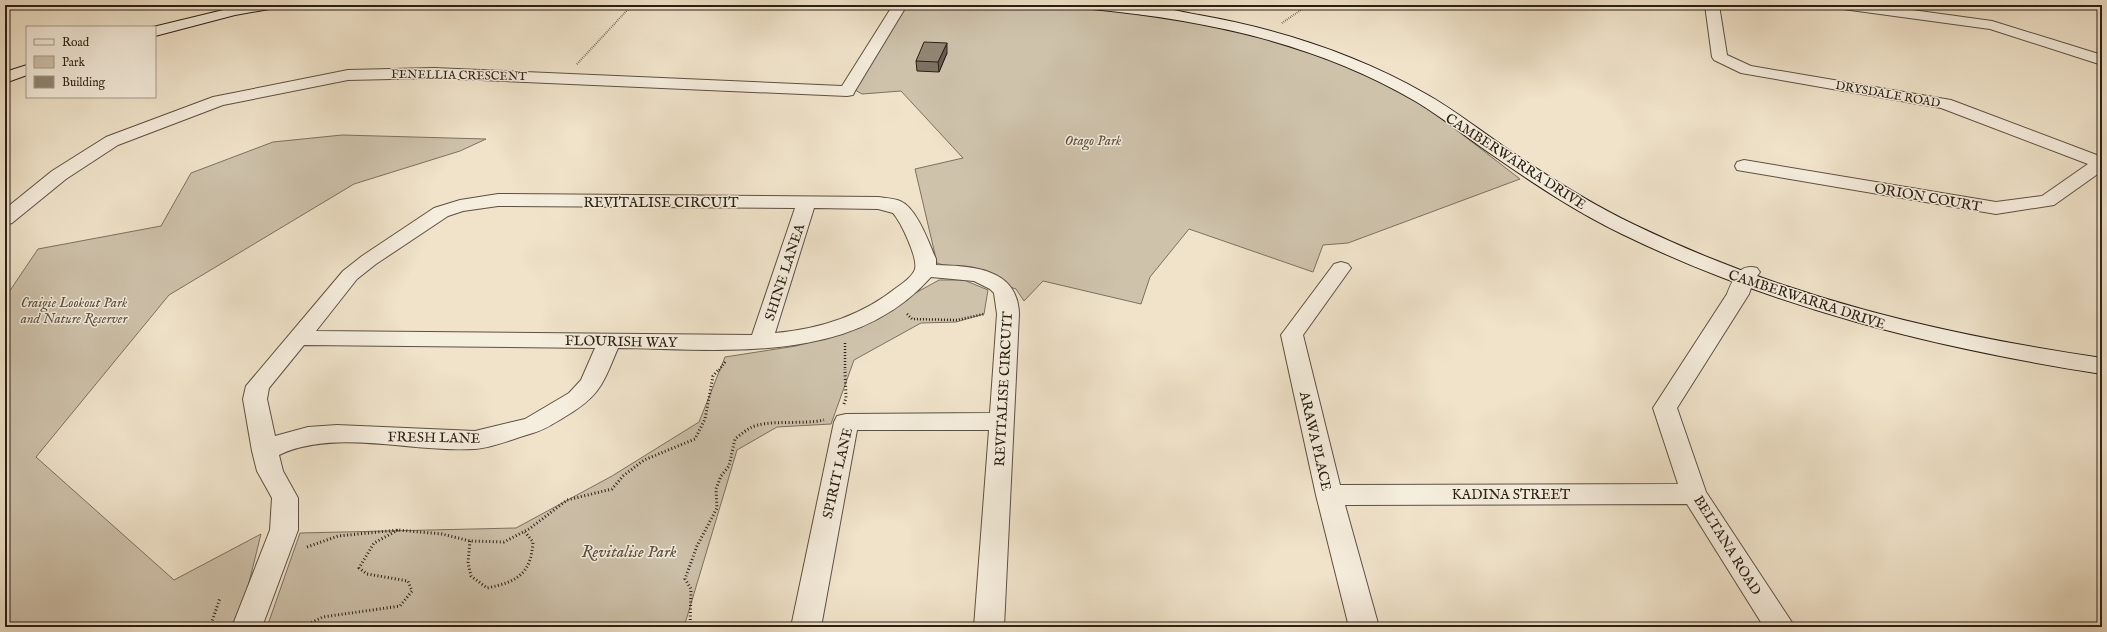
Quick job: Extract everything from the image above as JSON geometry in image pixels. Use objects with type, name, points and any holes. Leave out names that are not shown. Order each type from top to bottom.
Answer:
[{"type":"street","points":[[156,26],[248,5]]},
{"type":"street","points":[[156,31],[234,8],[270,5]]},
{"type":"street","name":"FENELLIA CRESCENT","points":[[5,219],[59,175],[112,141],[219,100],[348,75],[434,73],[847,91],[900,5]]},
{"type":"street","name":"CAMBERWARRA DRIVE","points":[[1092,5],[1163,12],[1226,23],[1281,38],[1357,65],[1422,98],[1548,185],[1582,205],[1668,248],[1865,319],[1934,337],[2029,356],[2102,366]]},
{"type":"street","name":"CAMBERWARRA DRIVE","points":[[1152,5],[1214,15],[1273,30],[1334,49],[1412,84],[1467,117],[1583,196],[1747,276],[1959,332],[2102,354]]},
{"type":"street","name":"DRYSDALE ROAD","points":[[1712,5],[1720,58],[1747,70],[1945,104],[2102,163]]},
{"type":"street","points":[[1843,5],[1992,25],[2102,60]]},
{"type":"street","points":[[10,73],[26,65]]},
{"type":"street","name":"ORION COURT","points":[[1744,166],[1996,208],[2047,201],[2102,163]]},
{"type":"street","name":"REVITALISE CIRCUIT","points":[[247,627],[284,530],[285,498],[270,471],[265,451],[255,399],[258,386],[350,275],[369,260],[441,212],[460,206],[498,200],[806,202],[878,203],[892,205],[900,209],[926,259],[925,271],[968,273],[988,280],[1003,288],[1008,301],[1008,314],[989,627]]},
{"type":"street","name":"SHINE LANEA","points":[[761,342],[806,202]]},
{"type":"street","name":"ARAWA PLACE","points":[[1341,268],[1292,335],[1329,495],[1364,627]]},
{"type":"street","name":"FLOURISH WAY","points":[[297,338],[761,342],[790,340],[821,333],[865,317],[905,292],[925,271]]},
{"type":"street","name":"BELTANA ROAD","points":[[1747,276],[1738,294],[1665,408],[1694,494],[1780,627]]},
{"type":"street","name":"FRESH LANE","points":[[265,451],[288,440],[308,436],[337,434],[475,440],[533,424],[577,400],[591,384],[610,340]]},
{"type":"street","name":"SPIRIT LANE","points":[[806,627],[846,422],[1002,421]]},
{"type":"street","name":"KADINA STREET","points":[[1329,495],[1694,494]]},
{"type":"path","points":[[563,78],[632,5]]},
{"type":"path","points":[[1273,30],[1308,5]]},
{"type":"path","points":[[903,309],[912,319],[957,320],[984,314]]},
{"type":"path","points":[[842,410],[846,398],[845,341]]},
{"type":"path","points":[[307,547],[338,536],[398,530],[442,534],[470,541],[504,542],[524,532],[568,500],[612,489],[623,476],[644,460],[695,439],[705,419],[713,376],[730,358]]},
{"type":"path","points":[[690,627],[689,611],[691,589],[685,579],[697,546],[717,508],[716,488],[721,476],[728,466],[735,439],[751,427],[767,424],[812,423],[826,419]]},
{"type":"path","points":[[302,627],[323,617],[400,606],[412,591],[408,580],[367,574],[359,568],[374,543],[398,530]]},
{"type":"path","points":[[470,541],[468,563],[471,576],[487,588],[505,585],[525,573],[533,554],[533,542],[524,532]]},
{"type":"path","points":[[210,627],[220,598]]},
{"type":"green space","name":"Otago Park","points":[[905,5],[1054,5],[1096,8],[1163,16],[1239,31],[1362,70],[1415,98],[1520,179],[1348,243],[1323,245],[1313,272],[1189,229],[1150,277],[1141,304],[1043,281],[1024,301],[1016,289],[937,263],[915,169],[963,158],[901,91],[862,94],[855,90]]},
{"type":"green space","name":"Craigie Lookout Park and Nature Reserver","points":[[342,135],[486,139],[460,151],[354,184],[169,295],[36,457],[174,580],[261,534],[238,627],[5,627],[5,298],[38,249],[161,226],[191,173],[273,142]]},
{"type":"green space","name":"Revitalise Park","points":[[939,280],[964,280],[988,290],[984,314],[956,322],[921,323],[854,360],[831,424],[777,427],[737,450],[684,627],[267,627],[300,533],[516,528],[612,476],[699,422],[725,357],[796,346],[845,332]]},
{"type":"building","points":[[924,42],[947,43],[938,62],[916,61]]}]
